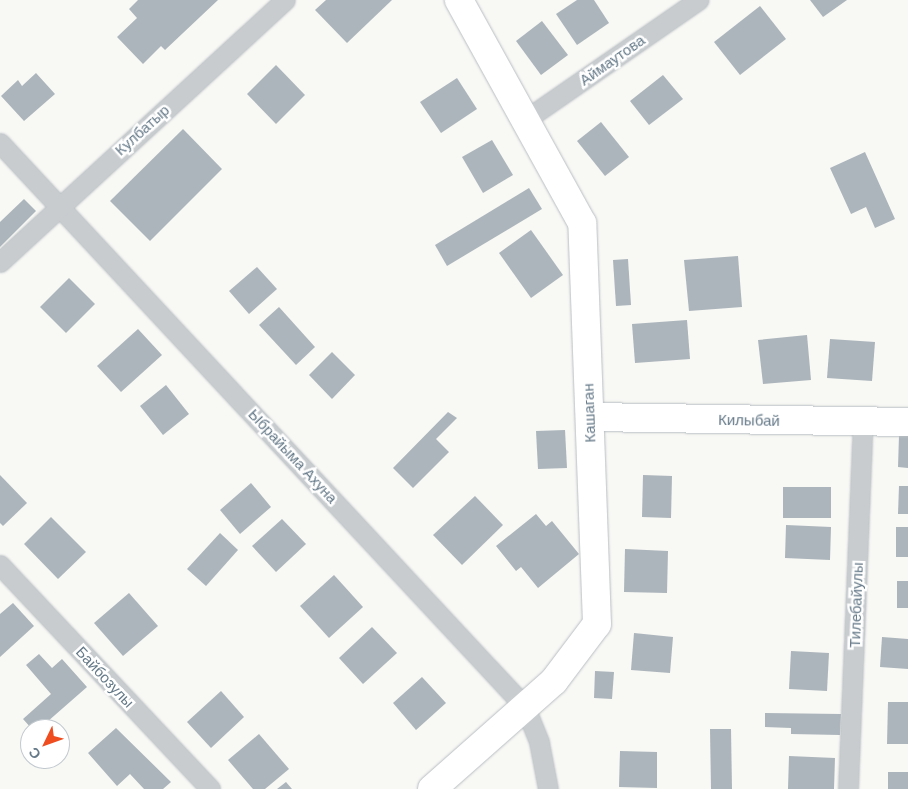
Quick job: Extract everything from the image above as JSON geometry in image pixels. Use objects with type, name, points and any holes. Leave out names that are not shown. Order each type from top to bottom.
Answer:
[{"type":"street","name":"Кулбатыр","points":[[0,262],[60,204],[286,0]]},
{"type":"street","name":"Кашаган","points":[[432,789],[554,681],[597,624],[582,223],[459,0]]},
{"type":"street","name":"Аймаутова","points":[[525,120],[698,0]]},
{"type":"street","name":"Ыбрайыма Ахуна","points":[[0,143],[60,204],[525,707],[539,742],[548,789]]},
{"type":"street","name":"Килыбай","points":[[590,418],[908,422]]},
{"type":"street","name":"Тилебайулы","points":[[848,789],[863,422]]},
{"type":"street","name":"Байбозулы","points":[[0,565],[210,789]]},
{"type":"building","points":[[138,0],[218,0],[165,50],[161,46],[143,64],[117,37],[137,18],[129,9]]},
{"type":"building","points":[[326,0],[392,0],[347,43],[315,10]]},
{"type":"building","points":[[577,0],[594,0],[609,23],[577,45],[556,14]]},
{"type":"building","points":[[810,0],[847,0],[823,17]]},
{"type":"building","points":[[760,6],[786,39],[740,75],[714,42]]},
{"type":"building","points":[[542,21],[568,55],[541,75],[516,41]]},
{"type":"building","points":[[276,65],[305,95],[276,124],[247,94]]},
{"type":"building","points":[[36,73],[55,94],[24,121],[1,96],[18,80],[22,86]]},
{"type":"building","points":[[663,75],[683,99],[649,125],[630,101]]},
{"type":"building","points":[[457,78],[477,109],[441,133],[420,102]]},
{"type":"building","points":[[601,122],[629,157],[605,176],[577,141]]},
{"type":"building","points":[[183,129],[222,169],[150,241],[110,201]]},
{"type":"building","points":[[492,140],[513,175],[483,193],[462,157]]},
{"type":"building","points":[[865,152],[895,219],[875,228],[866,207],[851,214],[830,168]]},
{"type":"building","points":[[529,188],[542,209],[447,266],[435,245]]},
{"type":"building","points":[[24,199],[36,211],[0,247],[0,222]]},
{"type":"building","points":[[531,230],[563,275],[531,298],[499,253]]},
{"type":"building","points":[[738,256],[742,307],[689,311],[684,260]]},
{"type":"building","points":[[628,259],[631,305],[616,306],[613,260]]},
{"type":"building","points":[[257,267],[277,289],[249,314],[229,291]]},
{"type":"building","points":[[69,278],[95,304],[66,333],[40,307]]},
{"type":"building","points":[[279,307],[315,347],[296,365],[259,325]]},
{"type":"building","points":[[687,320],[690,359],[635,363],[632,324]]},
{"type":"building","points":[[138,329],[162,355],[121,392],[97,366]]},
{"type":"building","points":[[807,335],[811,380],[763,384],[758,340]]},
{"type":"building","points":[[830,339],[875,342],[872,381],[827,378]]},
{"type":"building","points":[[332,352],[355,375],[332,399],[309,375]]},
{"type":"building","points":[[166,385],[189,414],[163,435],[140,406]]},
{"type":"building","points":[[448,412],[457,418],[436,439],[449,452],[413,488],[393,468]]},
{"type":"building","points":[[565,430],[567,468],[538,469],[536,431]]},
{"type":"building","points":[[899,435],[908,436],[908,468],[898,467]]},
{"type":"building","points":[[0,475],[27,503],[3,526],[0,523]]},
{"type":"building","points":[[643,475],[672,476],[671,518],[642,517]]},
{"type":"building","points":[[251,483],[271,507],[240,534],[220,510]]},
{"type":"building","points":[[899,486],[908,486],[908,514],[898,514]]},
{"type":"building","points":[[783,487],[831,487],[831,518],[783,518]]},
{"type":"building","points":[[475,496],[503,525],[462,565],[433,535]]},
{"type":"building","points":[[536,514],[546,526],[552,521],[579,554],[538,588],[521,567],[516,571],[496,546]]},
{"type":"building","points":[[51,517],[86,552],[58,579],[24,544]]},
{"type":"building","points":[[282,519],[306,544],[276,572],[252,546]]},
{"type":"building","points":[[786,525],[831,527],[830,560],[785,558]]},
{"type":"building","points":[[896,527],[908,527],[908,557],[896,557]]},
{"type":"building","points":[[220,533],[238,550],[206,586],[187,569]]},
{"type":"building","points":[[625,549],[668,551],[667,593],[624,592]]},
{"type":"building","points":[[334,575],[363,607],[329,638],[300,606]]},
{"type":"building","points":[[897,581],[908,581],[908,608],[897,608]]},
{"type":"building","points":[[129,593],[158,626],[123,656],[94,623]]},
{"type":"building","points":[[13,603],[34,626],[0,657],[0,614]]},
{"type":"building","points":[[372,627],[397,653],[363,684],[339,658]]},
{"type":"building","points":[[634,633],[673,637],[670,673],[631,670]]},
{"type":"building","points":[[882,637],[908,639],[908,669],[880,667]]},
{"type":"building","points":[[791,651],[829,653],[827,691],[789,689]]},
{"type":"building","points":[[39,654],[52,668],[62,659],[87,687],[50,719],[23,719],[51,694],[26,665]]},
{"type":"building","points":[[595,671],[614,672],[612,699],[594,698]]},
{"type":"building","points":[[422,677],[446,703],[416,730],[393,703]]},
{"type":"building","points":[[221,691],[244,717],[211,748],[187,722]]},
{"type":"building","points":[[888,702],[908,702],[908,744],[887,744]]},
{"type":"building","points":[[765,713],[841,714],[840,735],[791,734],[791,728],[765,727]]},
{"type":"building","points":[[116,728],[171,782],[163,789],[144,789],[130,774],[117,786],[88,753]]},
{"type":"building","points":[[710,729],[731,729],[732,789],[711,789]]},
{"type":"building","points":[[259,734],[289,769],[265,789],[253,789],[228,760]]},
{"type":"building","points":[[620,751],[657,752],[657,788],[619,787]]},
{"type":"building","points":[[789,756],[835,758],[834,789],[788,789]]},
{"type":"building","points":[[888,772],[908,772],[908,789],[888,789]]},
{"type":"building","points":[[286,782],[292,789],[277,789]]}]
